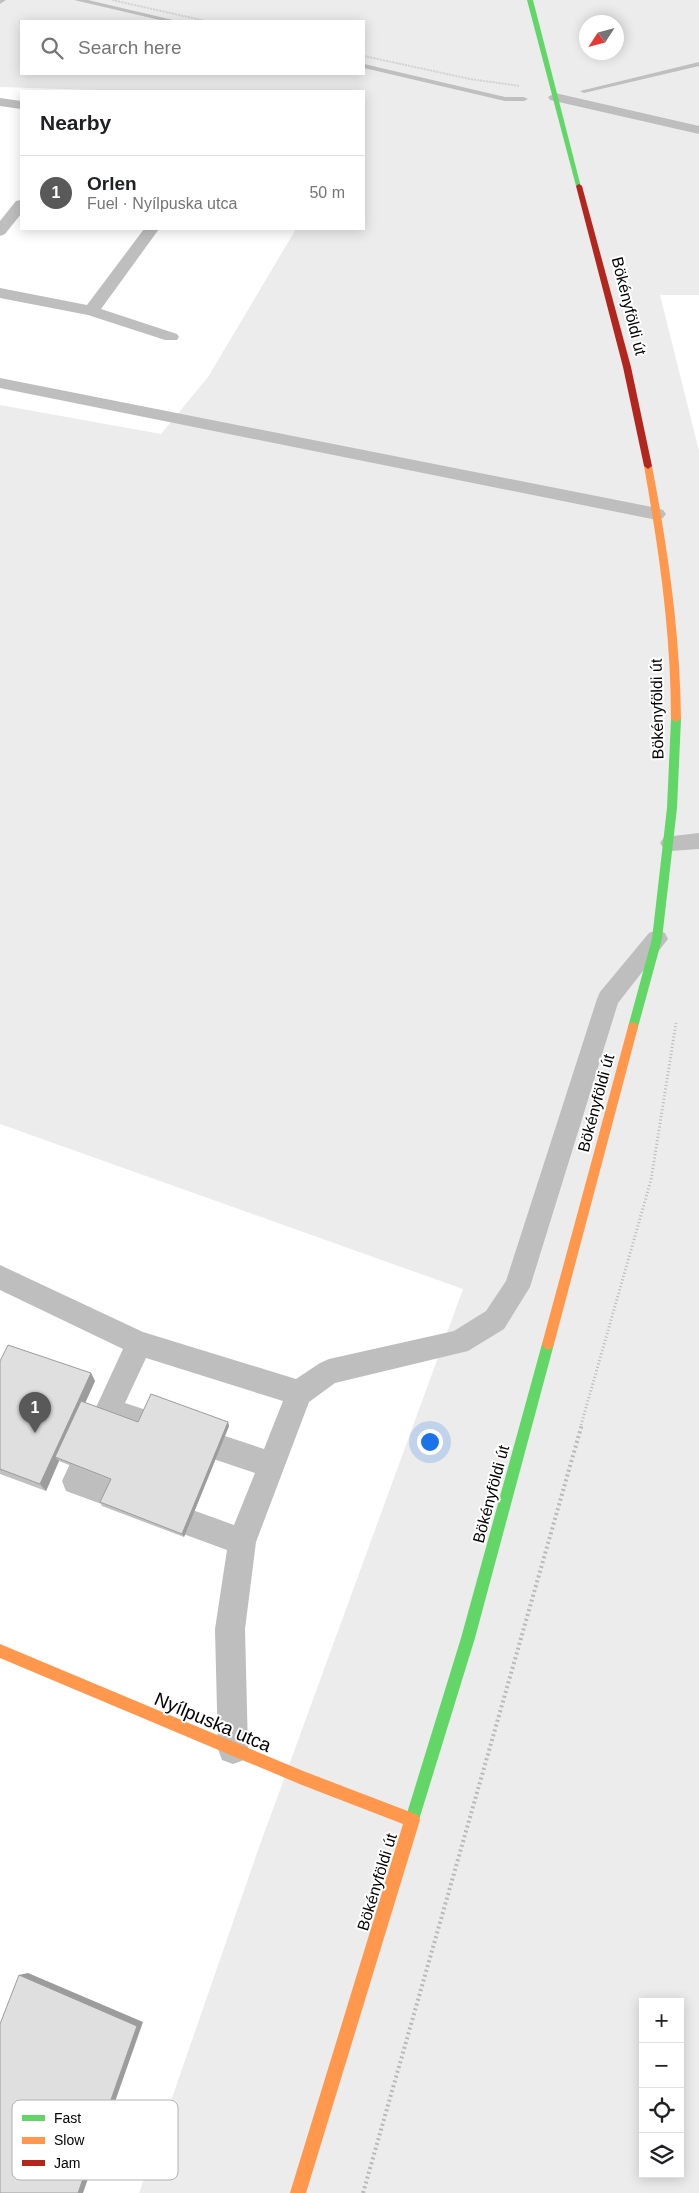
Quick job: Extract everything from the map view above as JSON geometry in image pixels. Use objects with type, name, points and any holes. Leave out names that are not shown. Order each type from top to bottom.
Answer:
[{"type":"street","name":"Bökényföldi út","points":[[298,2193],[471,1629],[657,939],[671,842],[675,755],[675,676],[657,514],[638,412],[627,366],[597,245],[530,0]]},
{"type":"street","name":"Nyílpuska utca","points":[[0,1651],[234,1750],[413,1820]]},
{"type":"lane","points":[[556,96],[699,130]]},
{"type":"lane","points":[[0,102],[20,105]]},
{"type":"lane","points":[[0,231],[20,205]]},
{"type":"lane","points":[[91,311],[150,230]]},
{"type":"lane","points":[[0,293],[91,311],[171,337]]},
{"type":"lane","points":[[0,383],[657,514]]},
{"type":"lane","points":[[671,842],[699,841]]},
{"type":"lane","points":[[234,1750],[230,1629],[242,1542],[300,1393],[328,1372],[459,1342],[494,1320],[517,1287],[608,999],[657,939]]},
{"type":"lane","points":[[0,1276],[139,1343],[300,1393]]},
{"type":"lane","points":[[139,1343],[76,1481],[242,1542]]},
{"type":"lane","points":[[108,1411],[272,1465]]},
{"type":"path","points":[[112,0],[202,20]]},
{"type":"path","points":[[365,56],[470,79],[532,88],[556,96]]},
{"type":"path","points":[[363,2193],[651,1180],[677,1014]]},
{"type":"shaded area","points":[[0,0],[699,0],[699,295],[660,295],[699,451],[699,2193],[139,2193],[144,2180],[178,2180],[178,2100],[171,2100],[258,1850],[463,1289],[0,1124],[0,405],[161,434],[208,377],[295,230],[365,230],[365,90],[94,90],[0,87]]},
{"type":"building","points":[[8,1345],[91,1373],[40,1484],[0,1469],[0,1361]]},
{"type":"building","points":[[151,1394],[228,1422],[182,1534],[100,1502],[111,1479],[55,1457],[81,1401],[138,1422]]},
{"type":"building","points":[[19,1975],[137,2026],[111,2100],[12,2100],[12,2180],[83,2180],[78,2193],[0,2193],[0,2024]]},
{"type":"waterway","points":[[78,0],[168,20]]},
{"type":"waterway","points":[[584,91],[699,64]]},
{"type":"waterway","points":[[365,66],[505,99],[524,99]]},
{"type":"traffic: fast","points":[[530,0],[579,186]]},
{"type":"traffic: fast","points":[[633,1027],[657,939],[672,808],[676,719]]},
{"type":"traffic: fast","points":[[411,1823],[468,1638],[548,1344]]},
{"type":"traffic: slow","points":[[648,466],[672,623],[676,719]]},
{"type":"traffic: slow","points":[[548,1344],[633,1027]]},
{"type":"traffic: slow","points":[[0,1651],[302,1778],[413,1820]]},
{"type":"traffic: slow","points":[[298,2193],[411,1823]]},
{"type":"traffic: jam","points":[[579,186],[627,367],[648,466]]},
{"type":"place","name":"Orlen","points":[[35,1433]]}]
